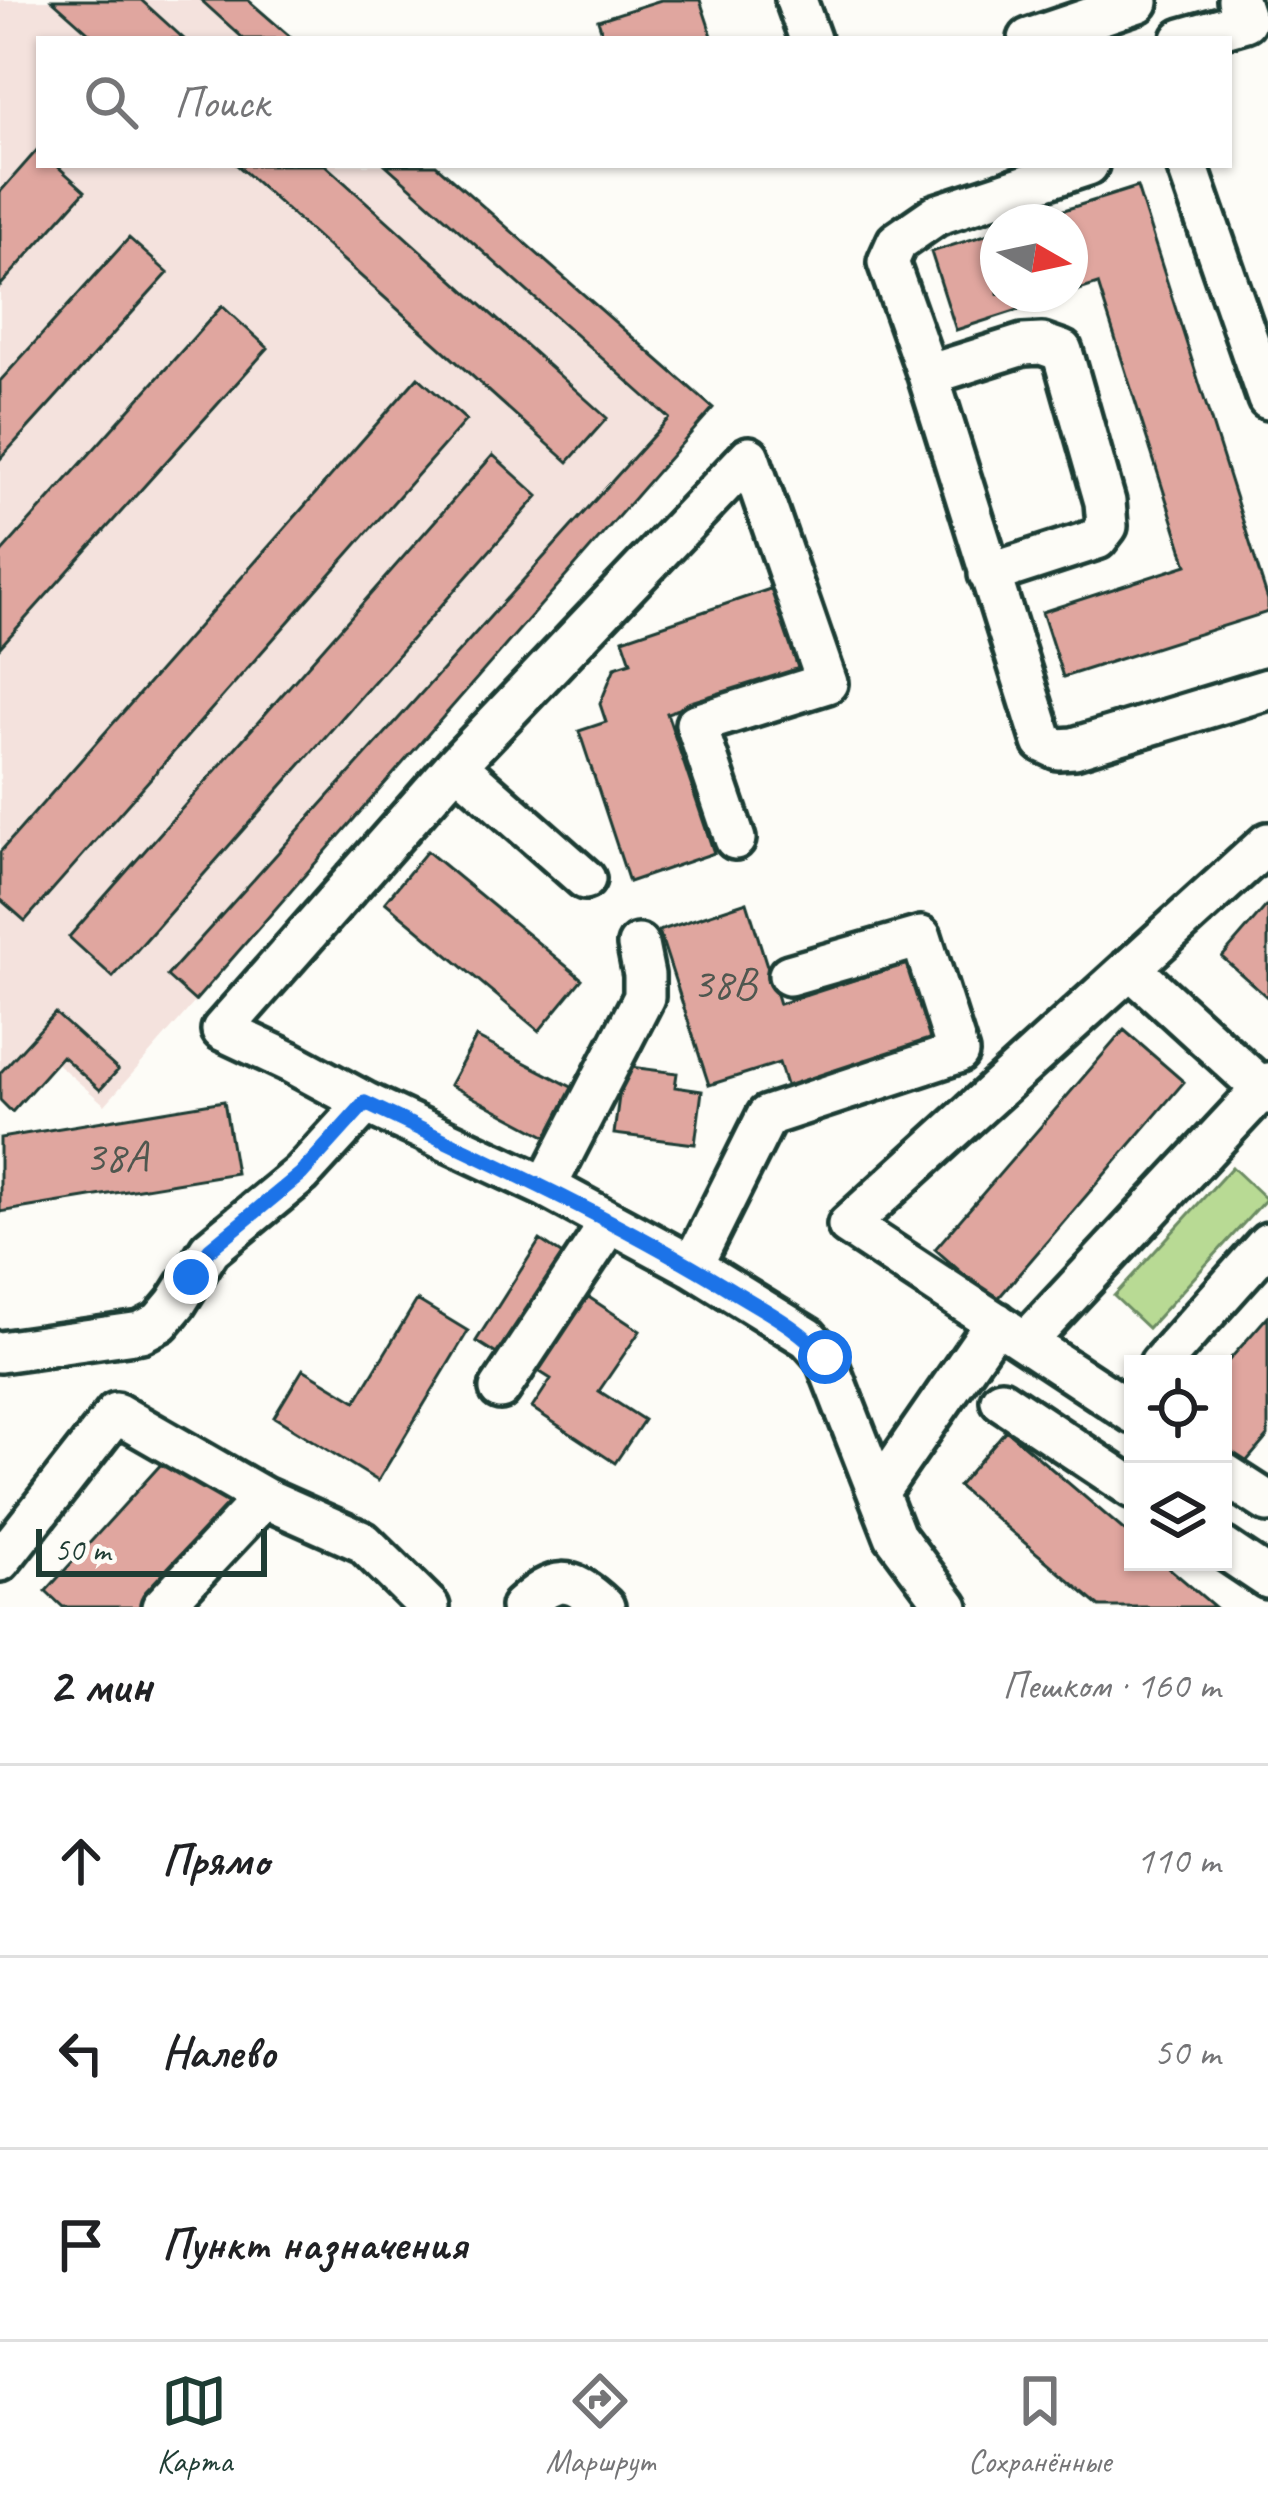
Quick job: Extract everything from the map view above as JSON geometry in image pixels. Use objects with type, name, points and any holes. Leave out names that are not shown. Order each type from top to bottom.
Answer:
[{"type":"street","points":[[796,0],[809,36]]},
{"type":"street","points":[[1192,36],[1245,21],[1238,0]]},
{"type":"street","points":[[1042,36],[1142,14]]},
{"type":"street","points":[[1079,168],[936,215],[897,242],[889,262],[1043,742],[1058,749],[1074,748],[1268,688]]},
{"type":"street","points":[[1188,168],[1268,399]]},
{"type":"street","points":[[928,375],[1023,345],[1042,344],[1062,351],[1106,502],[1107,526],[1097,539],[989,574]]},
{"type":"street","points":[[735,839],[696,724],[827,683],[749,458],[456,765],[222,1030],[546,1187],[692,1266],[808,1338],[825,1357],[895,1536],[948,1607]]},
{"type":"street","points":[[456,765],[585,879]]},
{"type":"street","points":[[1124,1400],[848,1225],[1268,843]]},
{"type":"street","points":[[692,1266],[767,1116],[958,1053],[922,937],[788,975]]},
{"type":"street","points":[[546,1187],[644,997],[638,945]]},
{"type":"street","points":[[878,1491],[1011,1332],[1266,1089],[1130,968]]},
{"type":"street","points":[[0,1352],[142,1332],[160,1322],[210,1249],[301,1174],[365,1103]]},
{"type":"street","points":[[500,1389],[610,1223]]},
{"type":"street","points":[[1168,1355],[1268,1243]]},
{"type":"street","points":[[1000,1400],[1124,1482]]},
{"type":"street","points":[[0,1561],[116,1413],[264,1498],[362,1542],[429,1607]]},
{"type":"street","points":[[1232,1478],[1268,1502]]},
{"type":"street","points":[[163,1607],[264,1498]]},
{"type":"street","points":[[1232,1554],[1268,1578]]},
{"type":"street","points":[[521,1607],[546,1586],[565,1582],[588,1592],[604,1607]]},
{"type":"shaded area","points":[[0,0],[248,0],[290,36],[36,36],[36,168],[439,168],[713,408],[105,1105],[39,1048],[0,1092]]},
{"type":"green space","points":[[1232,1167],[1266,1199],[1148,1328],[1114,1296]]},
{"type":"building","points":[[52,0],[141,0],[181,36],[93,36]]},
{"type":"building","points":[[201,0],[248,0],[290,36],[241,36]]},
{"type":"building","points":[[661,0],[700,0],[712,36],[603,36],[598,20]]},
{"type":"building","points":[[36,151],[36,168],[59,168],[85,191],[0,286],[0,192]]},
{"type":"building","points":[[240,168],[328,168],[607,418],[568,462]]},
{"type":"building","points":[[389,168],[439,168],[713,408],[195,1001],[167,976],[669,418]]},
{"type":"building","points":[[1137,187],[1268,612],[1063,677],[1042,612],[1187,565],[1098,284],[1088,287],[1088,204],[1083,204]]},
{"type":"building","points":[[980,237],[980,312],[1012,312],[956,330],[931,252]]},
{"type":"building","points":[[129,238],[168,273],[0,459],[0,381]]},
{"type":"building","points":[[222,306],[268,348],[0,647],[0,554]]},
{"type":"building","points":[[418,377],[466,420],[25,921],[0,899],[0,852]]},
{"type":"building","points":[[493,455],[538,496],[113,977],[69,937]]},
{"type":"building","points":[[776,587],[803,668],[667,713],[714,853],[629,882],[579,731],[606,722],[600,704],[615,667],[631,662],[623,639]]},
{"type":"building","points":[[427,851],[582,979],[539,1031],[385,902]]},
{"type":"building","points":[[747,902],[779,1004],[910,962],[935,1041],[787,1088],[779,1063],[709,1085],[659,931]]},
{"type":"building","points":[[1268,904],[1268,998],[1222,957]]},
{"type":"building","points":[[55,1013],[118,1070],[100,1090],[62,1056],[12,1112],[0,1100],[0,1073]]},
{"type":"building","points":[[1124,1030],[1184,1082],[995,1302],[935,1249]]},
{"type":"building","points":[[476,1037],[579,1091],[553,1140],[450,1085]]},
{"type":"building","points":[[623,1066],[677,1073],[675,1087],[702,1091],[695,1144],[614,1134]]},
{"type":"building","points":[[224,1101],[236,1173],[0,1212],[0,1138]]},
{"type":"building","points":[[540,1240],[570,1260],[506,1360],[476,1341]]},
{"type":"building","points":[[587,1296],[640,1331],[599,1391],[644,1420],[615,1463],[532,1408],[551,1379],[537,1370]]},
{"type":"building","points":[[417,1300],[468,1331],[378,1481],[274,1417],[303,1369],[356,1401]]},
{"type":"building","points":[[1268,1316],[1268,1436],[1240,1469],[1232,1462],[1232,1357]]},
{"type":"building","points":[[1006,1430],[1124,1530],[1124,1571],[1173,1571],[1215,1607],[1100,1607],[958,1486]]},
{"type":"building","points":[[174,1450],[235,1506],[142,1607],[63,1607],[46,1591]]},
{"type":"route","points":[[191,1277],[210,1249],[301,1174],[365,1103],[546,1187],[692,1266],[808,1338],[825,1357]]}]
